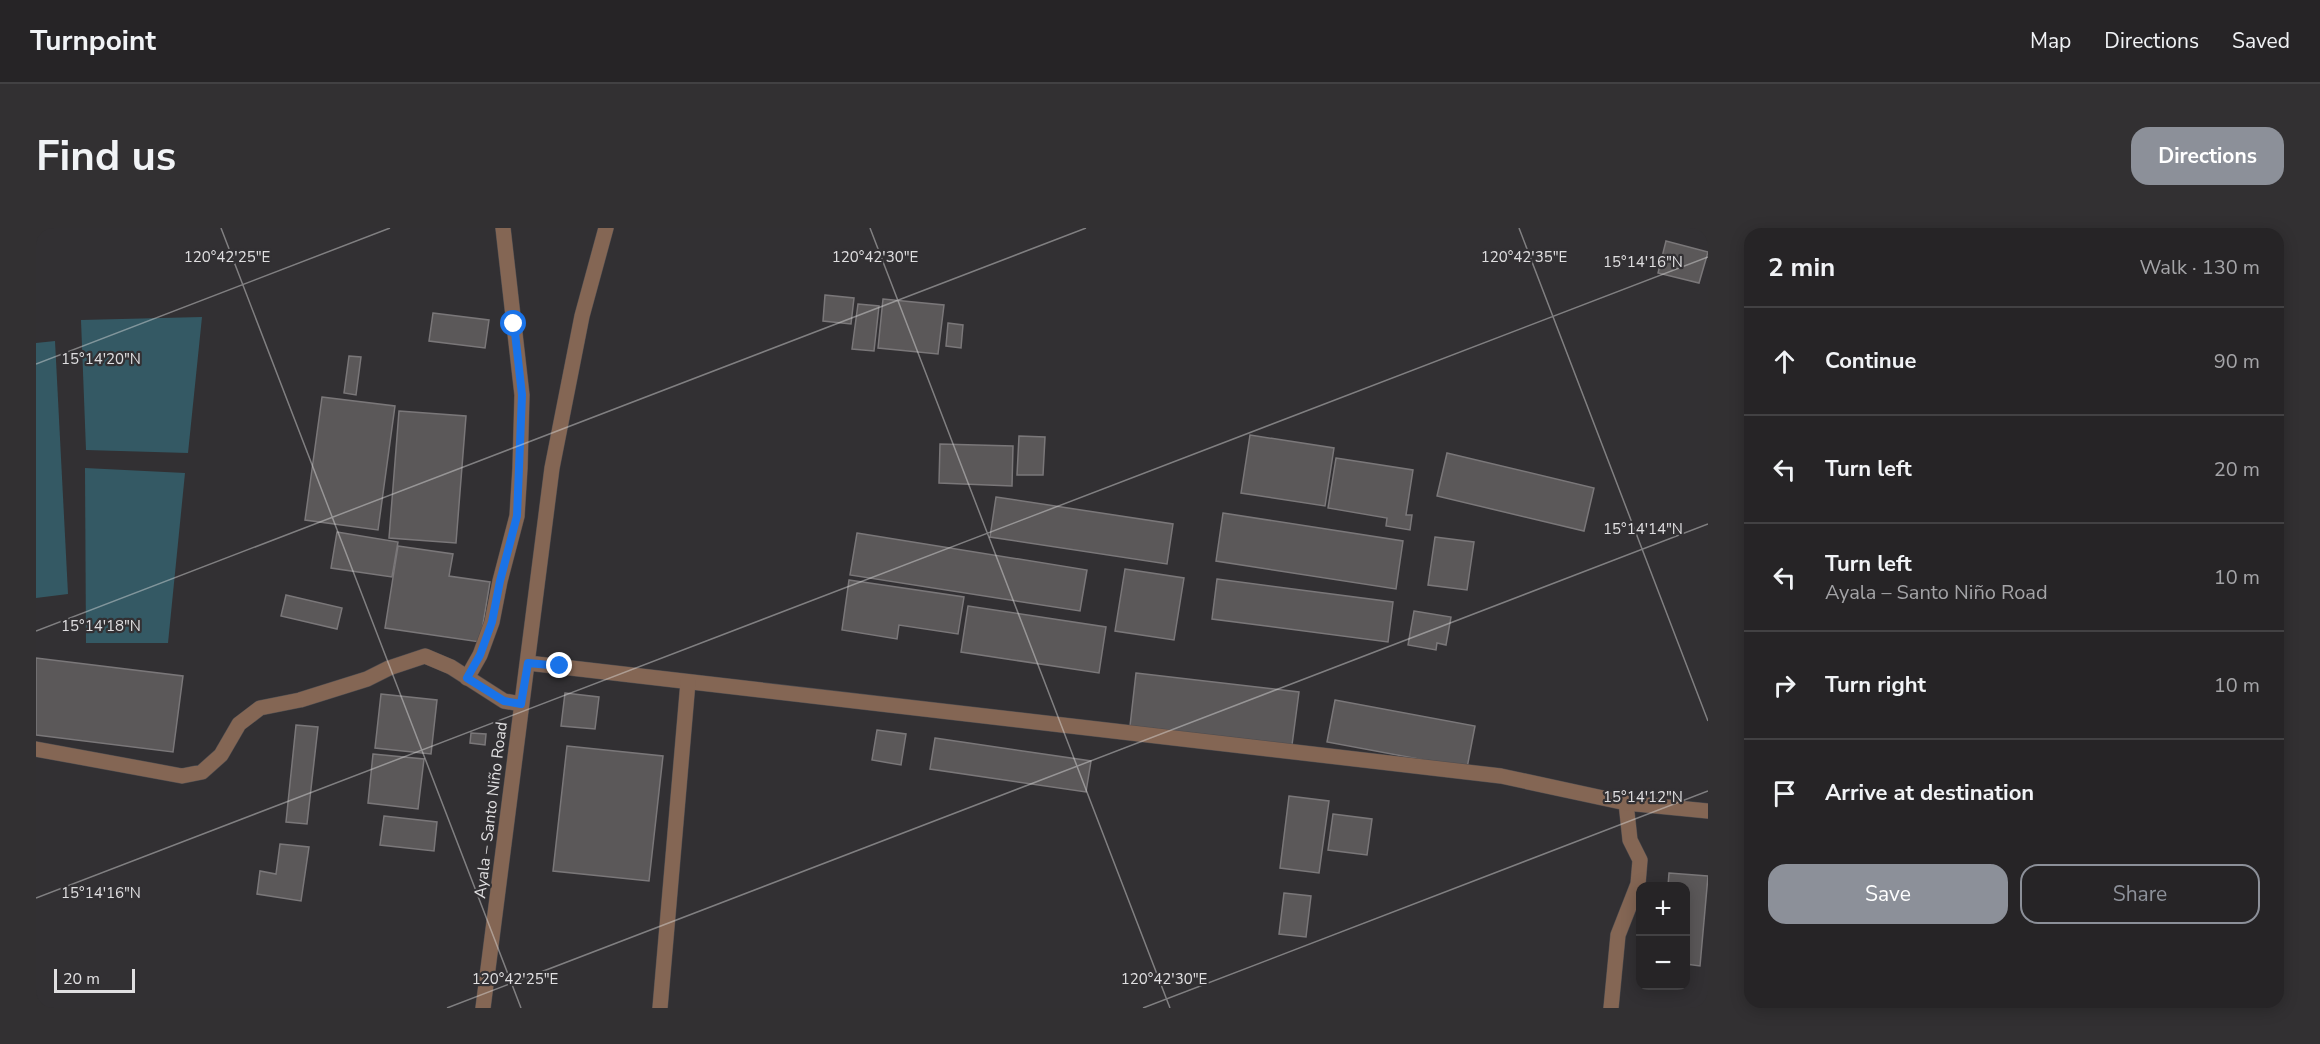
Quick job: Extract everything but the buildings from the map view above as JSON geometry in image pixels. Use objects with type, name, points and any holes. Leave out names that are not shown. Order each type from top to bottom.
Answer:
[{"type":"street","points":[[467,678],[480,655],[492,622],[517,516],[522,395],[503,228]]},
{"type":"street","name":"Ayala – Santo Niño Road","points":[[483,1008],[552,468],[582,316],[606,228]]},
{"type":"street","points":[[36,749],[182,776],[202,772],[221,755],[239,724],[260,708],[300,700],[367,679],[388,668],[425,656],[451,667],[504,701],[521,704]]},
{"type":"street","points":[[528,663],[1501,776],[1626,802],[1708,811]]},
{"type":"street","points":[[660,1008],[688,682]]},
{"type":"street","points":[[1611,1008],[1618,935],[1638,884],[1640,860],[1630,840],[1626,802]]},
{"type":"water","points":[[202,317],[188,453],[86,450],[81,320]]},
{"type":"water","points":[[55,341],[68,594],[36,598],[36,343]]},
{"type":"water","points":[[85,468],[185,473],[168,643],[86,643]]},
{"type":"route","points":[[514,324],[522,395],[517,516],[492,622],[480,655],[467,678],[504,701],[521,704],[528,663],[560,666]]}]
